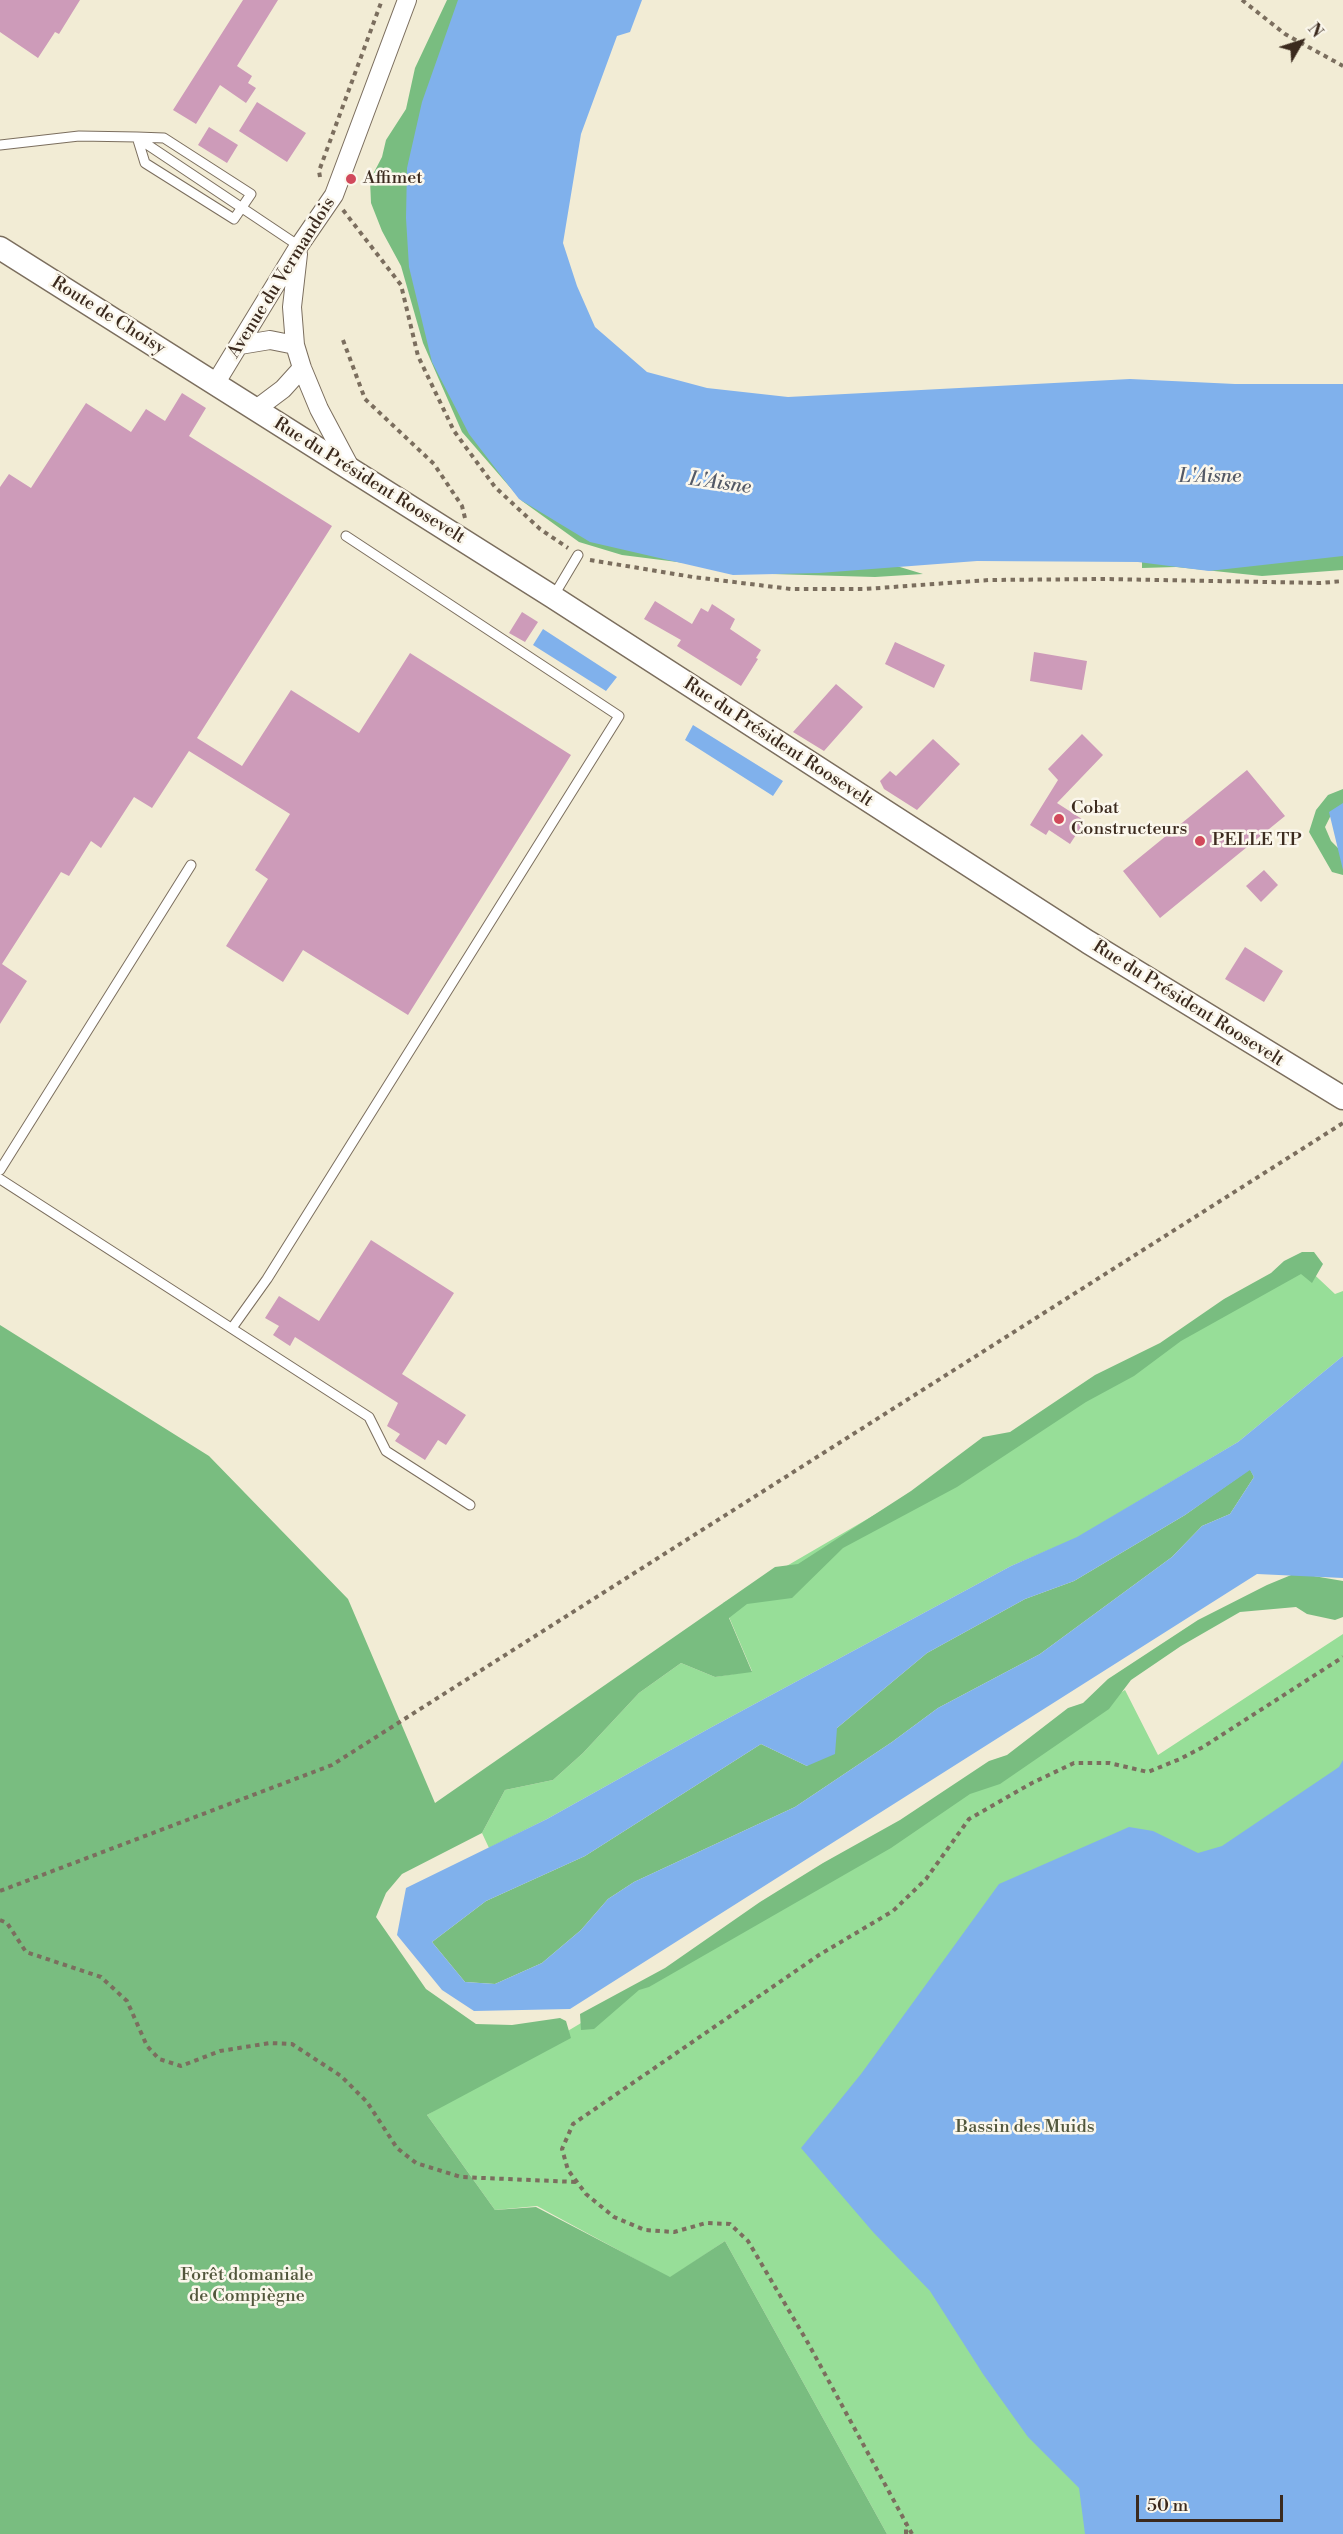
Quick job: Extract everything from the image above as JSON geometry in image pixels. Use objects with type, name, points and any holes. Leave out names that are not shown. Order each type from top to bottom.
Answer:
[{"type":"street","name":"Avenue du Vermandois","points":[[215,384],[299,246],[334,195],[407,0]]},
{"type":"street","points":[[299,246],[292,307],[295,345],[319,409],[353,471]]},
{"type":"street","name":"Route de Choisy","points":[[0,248],[215,384]]},
{"type":"street","points":[[240,345],[270,340],[295,345]]},
{"type":"street","points":[[255,410],[283,389],[302,368]]},
{"type":"street","name":"Rue du Président Roosevelt","points":[[215,384],[553,597],[1088,942],[1343,1098]]},
{"type":"lane","points":[[1,144],[79,136],[136,137],[164,138],[251,194],[234,219],[145,163],[136,137]]},
{"type":"lane","points":[[136,137],[299,246]]},
{"type":"lane","points":[[232,1328],[267,1279],[619,716],[346,536]]},
{"type":"lane","points":[[553,597],[578,555]]},
{"type":"lane","points":[[0,1170],[191,865]]},
{"type":"lane","points":[[0,1179],[369,1417],[386,1451],[470,1505]]},
{"type":"path","points":[[382,0],[319,171],[320,177],[401,285],[418,356],[454,431],[495,487],[540,529],[578,555],[595,562],[790,589],[865,589],[989,580],[1106,579],[1321,583],[1343,581]]},
{"type":"path","points":[[1242,0],[1285,34],[1343,66]]},
{"type":"path","points":[[343,340],[365,399],[434,464],[462,507],[474,547]]},
{"type":"path","points":[[0,1892],[332,1765],[1343,1123]]},
{"type":"path","points":[[912,2534],[808,2343],[748,2241],[730,2224],[706,2223],[674,2232],[645,2230],[614,2217],[586,2194],[568,2170],[562,2149],[573,2124],[819,1955],[893,1911],[926,1879],[969,1819],[1032,1783],[1074,1763],[1109,1763],[1148,1772],[1180,1759],[1203,1747],[1343,1657]]},
{"type":"path","points":[[0,1920],[7,1923],[26,1952],[101,1977],[127,2001],[147,2046],[159,2059],[182,2066],[220,2051],[270,2043],[292,2044],[341,2076],[367,2102],[397,2148],[416,2163],[461,2177],[576,2182]]},
{"type":"path","points":[[906,2520],[906,2534]]},
{"type":"green space","points":[[447,0],[470,0],[421,145],[801,565],[900,567],[923,574],[875,577],[772,574],[622,555],[579,542],[522,501],[462,432],[423,343],[401,266],[382,231],[371,203],[370,180],[382,157],[386,140],[406,109],[415,68]]},
{"type":"green space","points":[[1343,552],[1343,570],[1262,576],[1176,567],[1142,568],[1142,558]]},
{"type":"green space","points":[[1343,789],[1343,810],[1330,817],[1325,827],[1331,841],[1343,853],[1343,875],[1332,872],[1309,832],[1316,810],[1328,795]]},
{"type":"green space","name":"Forêt domaniale de Compiègne","points":[[1302,1252],[1314,1252],[1323,1264],[1312,1283],[1301,1274],[1181,1341],[1134,1376],[1086,1402],[957,1487],[843,1548],[792,1598],[747,1604],[729,1618],[752,1672],[715,1677],[681,1663],[639,1693],[583,1753],[553,1780],[505,1790],[482,1833],[402,1874],[386,1893],[376,1917],[426,1989],[476,2024],[512,2025],[560,2018],[566,2021],[571,2038],[427,2115],[495,2210],[536,2207],[670,2277],[725,2241],[887,2534],[0,2534],[0,1325],[209,1456],[348,1599],[435,1803],[775,1567],[798,1564],[911,1491],[983,1437],[1010,1432],[1095,1375],[1160,1343],[1224,1299],[1271,1273],[1284,1261]]},
{"type":"green space","points":[[1304,1265],[1335,1294],[1343,1291],[1343,1356],[1238,1442],[1077,1538],[1011,1566],[710,1728],[547,1819],[489,1848],[482,1833],[505,1790],[553,1780],[583,1753],[639,1693],[681,1663],[715,1677],[752,1671],[723,1603]]},
{"type":"green space","points":[[1250,1469],[1254,1477],[1230,1514],[1202,1526],[1172,1557],[1040,1654],[938,1708],[795,1807],[634,1882],[608,1899],[581,1930],[542,1963],[495,1984],[465,1982],[432,1942],[486,1901],[585,1856],[761,1744],[807,1766],[837,1728],[927,1653],[1025,1599],[1074,1581],[1185,1515]]},
{"type":"green space","points":[[1296,1573],[1343,1581],[1343,1617],[1335,1620],[1307,1614],[1296,1607],[1240,1612],[1181,1646],[1131,1680],[1109,1709],[1000,1784],[970,1794],[891,1848],[649,1987],[639,1990],[594,2029],[581,2030],[580,2014],[665,1968],[760,1902],[823,1863],[900,1820],[989,1761],[1007,1755],[1068,1708],[1083,1703],[1108,1679],[1198,1620]]},
{"type":"green space","name":"Bassin des Muids","points":[[1343,1634],[1343,2534],[887,2534],[725,2241],[670,2278],[537,2206],[495,2210],[427,2115],[767,1912],[1125,1690],[1158,1755]]},
{"type":"water","name":"L'Aisne","points":[[458,0],[642,0],[630,32],[617,36],[581,134],[563,243],[577,286],[595,327],[647,372],[707,388],[788,397],[1130,379],[1235,384],[1343,384],[1343,556],[1209,571],[1138,562],[977,561],[819,573],[733,575],[590,542],[519,499],[469,434],[432,362],[409,267],[406,218],[407,168],[422,102]]},
{"type":"water","points":[[543,629],[617,677],[606,691],[533,645]]},
{"type":"water","points":[[693,725],[783,781],[773,796],[685,740]]},
{"type":"water","points":[[1343,803],[1343,870],[1329,812]]},
{"type":"water","points":[[1343,1356],[1343,1578],[1257,1574],[570,2009],[474,2011],[442,1990],[397,1935],[406,1888],[547,1819],[710,1728],[1011,1566],[1077,1537],[1238,1442]],"holes":[[[1250,1470],[1254,1477],[1230,1514],[1202,1526],[1172,1557],[1040,1654],[938,1708],[795,1807],[634,1882],[608,1899],[581,1930],[542,1963],[495,1984],[465,1982],[432,1942],[486,1901],[585,1856],[761,1744],[807,1766],[835,1754],[837,1728],[927,1653],[1025,1599],[1074,1581],[1185,1515]]]},
{"type":"water","name":"Bassin des Muids","points":[[1343,1760],[1343,2534],[1085,2534],[1079,2488],[1028,2437],[983,2374],[930,2291],[873,2232],[801,2148],[861,2074],[999,1884],[1129,1827],[1153,1831],[1198,1853],[1222,1846],[1339,1767]]},
{"type":"building","points":[[0,0],[80,0],[59,34],[55,32],[38,58],[0,32]]},
{"type":"building","points":[[243,0],[278,0],[237,66],[252,76],[248,83],[256,88],[246,103],[220,85],[196,124],[173,110]]},
{"type":"building","points":[[257,102],[306,133],[287,162],[239,131]]},
{"type":"building","points":[[209,127],[238,145],[227,163],[198,145]]},
{"type":"building","points":[[182,393],[206,408],[189,436],[332,526],[197,738],[242,766],[291,690],[359,733],[410,653],[571,755],[408,1015],[303,950],[283,982],[226,946],[268,879],[255,870],[290,814],[189,751],[152,808],[134,797],[101,848],[91,841],[69,876],[61,872],[2,964],[27,981],[0,1024],[0,487],[9,474],[31,488],[86,403],[131,432],[146,409],[165,421]]},
{"type":"building","points":[[655,601],[692,624],[701,608],[708,612],[712,604],[735,619],[730,629],[761,650],[741,686],[677,646],[681,640],[644,619]]},
{"type":"building","points":[[522,612],[538,622],[525,642],[509,633]]},
{"type":"building","points":[[895,642],[945,665],[934,688],[885,664]]},
{"type":"building","points":[[1034,652],[1087,661],[1082,690],[1030,681]]},
{"type":"building","points":[[836,684],[863,707],[824,751],[793,732]]},
{"type":"building","points":[[1082,734],[1103,755],[1057,803],[1085,821],[1070,844],[1049,830],[1046,835],[1030,825],[1058,780],[1048,769]]},
{"type":"building","points":[[933,739],[960,764],[917,810],[884,789],[880,781],[890,771],[896,776]]},
{"type":"building","points":[[1247,770],[1285,816],[1160,918],[1123,871]]},
{"type":"building","points":[[1264,870],[1278,885],[1261,902],[1246,886]]},
{"type":"building","points":[[1245,947],[1283,971],[1264,1002],[1225,979]]},
{"type":"building","points":[[371,1240],[454,1293],[402,1374],[466,1415],[446,1445],[438,1440],[425,1460],[395,1441],[400,1434],[387,1426],[398,1403],[295,1337],[290,1346],[273,1335],[279,1326],[265,1318],[279,1296],[319,1321]]},
{"type":"place","name":"Affimet","points":[[351,179]]},
{"type":"place","name":"Cobat Constructeurs","points":[[1059,819]]},
{"type":"place","name":"PELLE TP","points":[[1200,841]]}]
